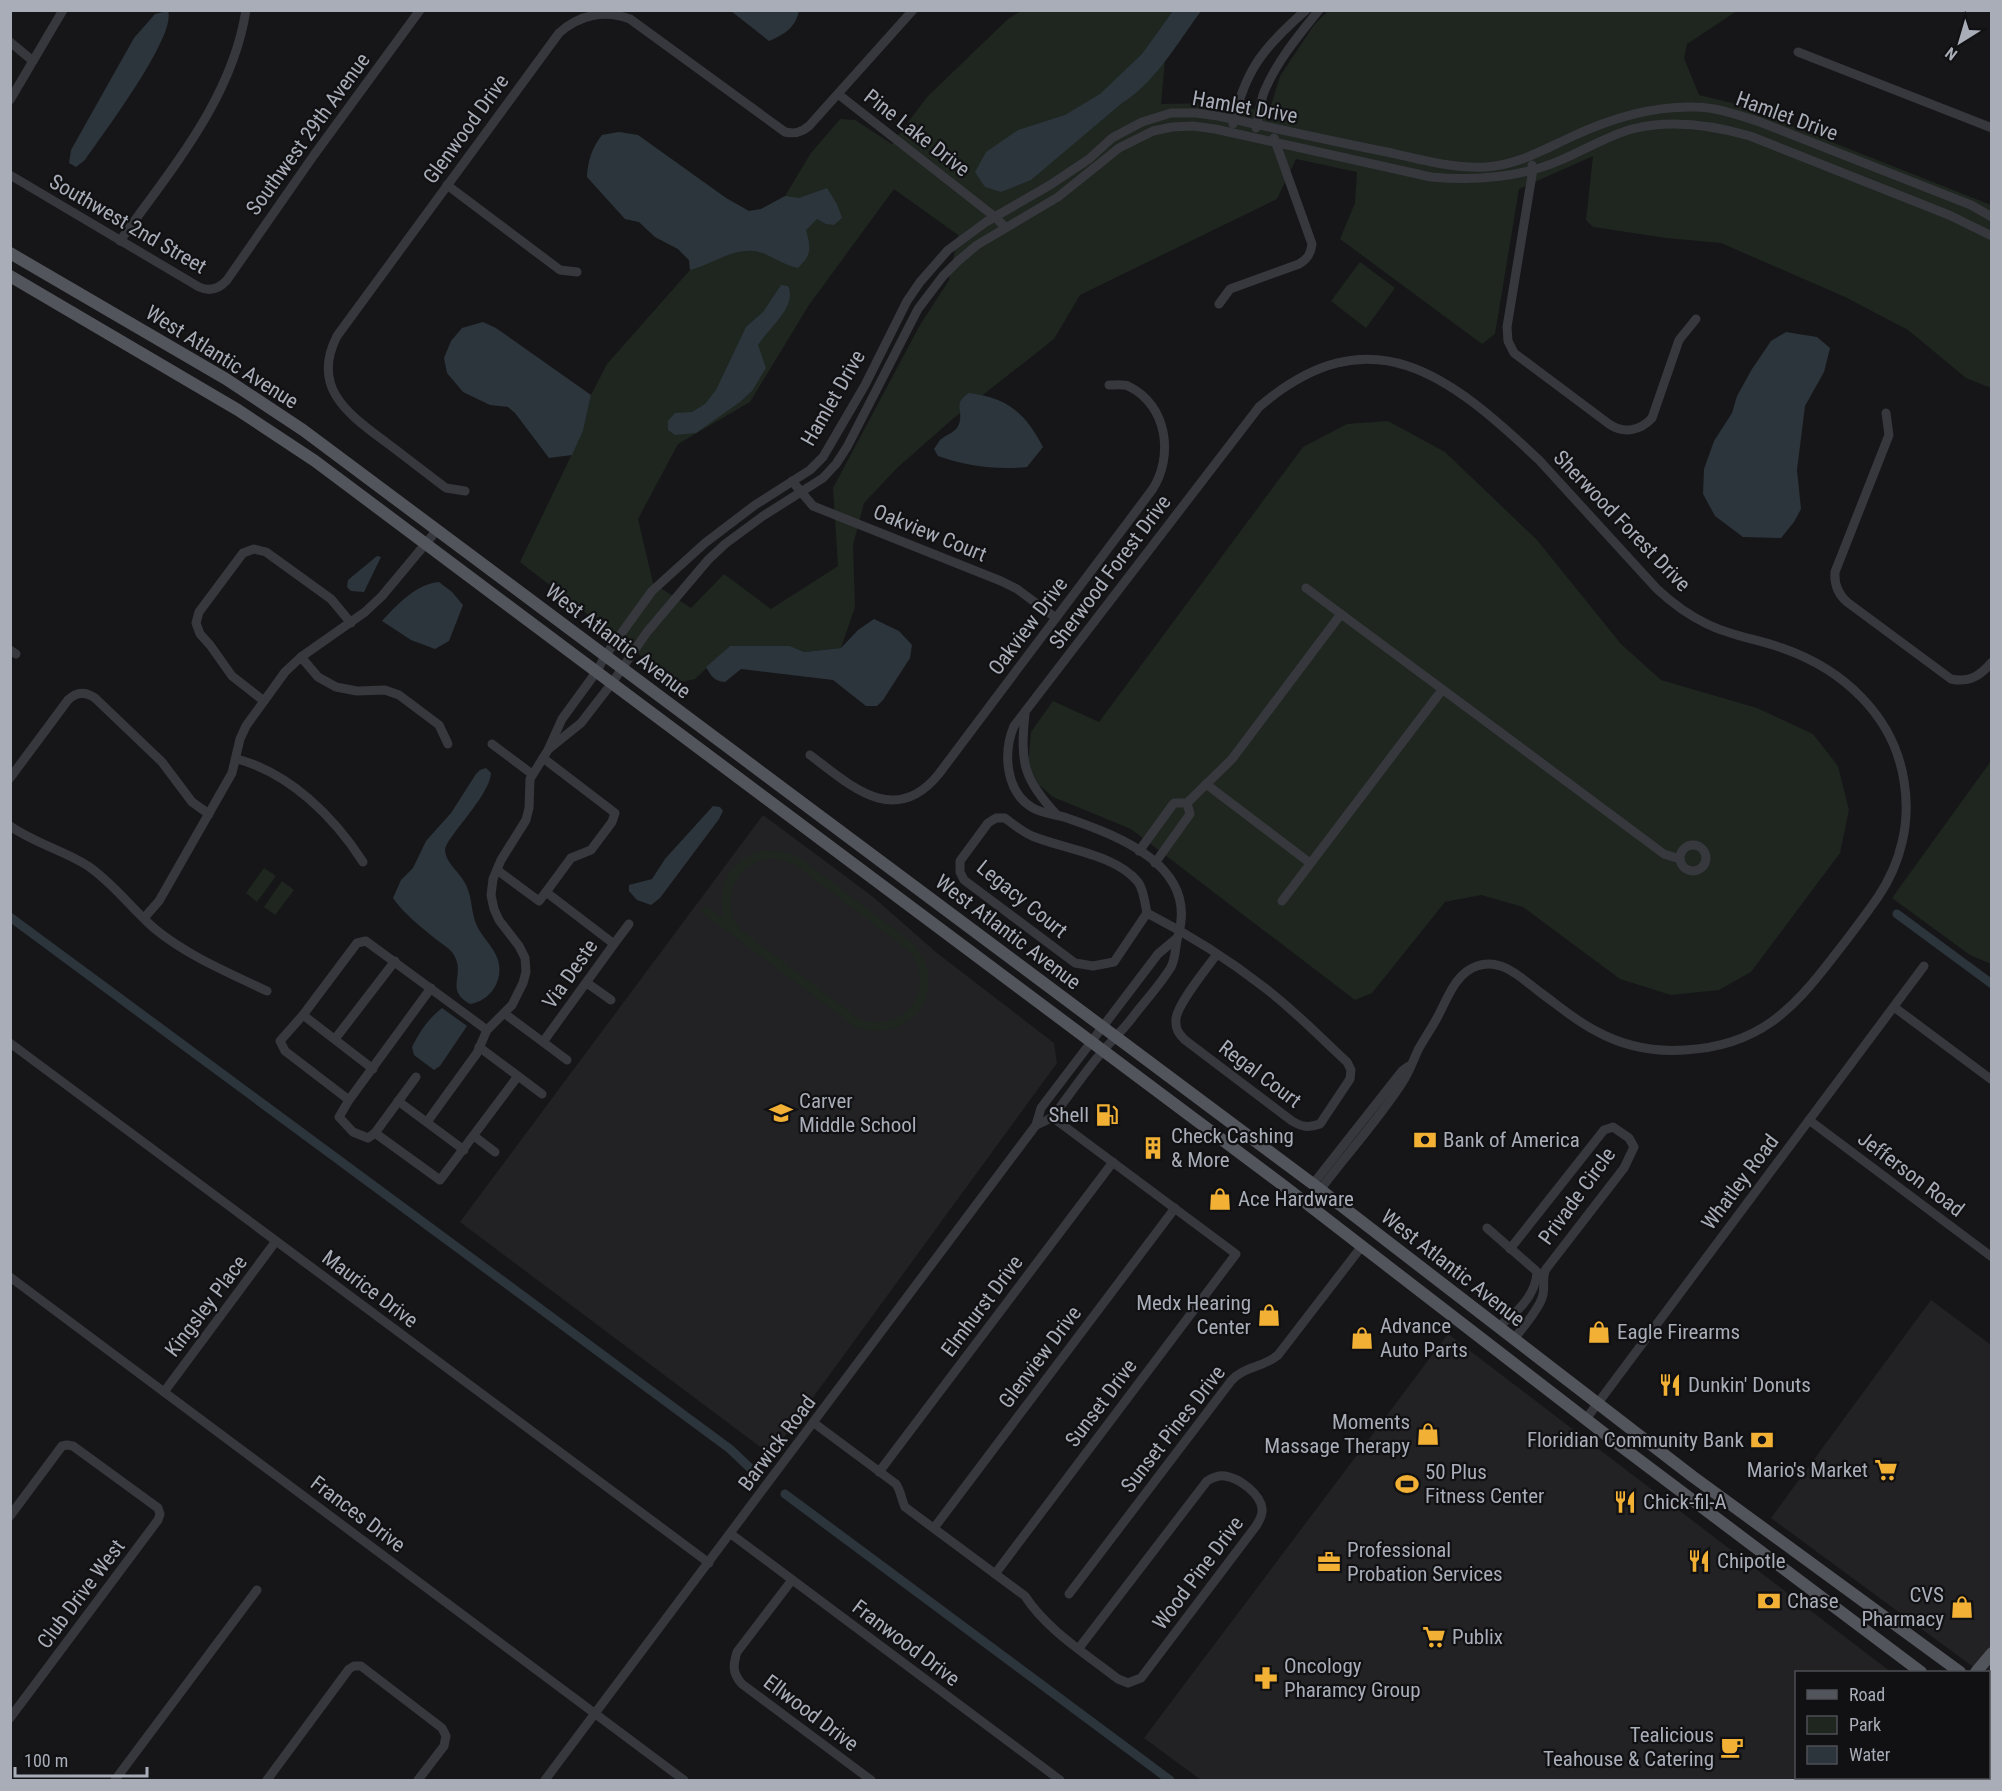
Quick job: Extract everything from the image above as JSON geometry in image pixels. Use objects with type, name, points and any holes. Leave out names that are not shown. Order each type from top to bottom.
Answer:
[{"type":"main road","name":"West Atlantic Avenue","points":[[10,253],[262,402],[1117,1038],[1316,1187],[1598,1404],[1959,1671]]},
{"type":"main road","name":"West Atlantic Avenue","points":[[10,276],[274,433],[426,543],[1343,1231],[1586,1419],[1920,1671]]},
{"type":"main road","points":[[60,305],[70,288]]},
{"type":"main road","points":[[1343,1231],[1359,1231],[1369,1236],[1381,1237]]},
{"type":"main road","points":[[1362,1246],[1377,1246],[1389,1252],[1404,1255]]},
{"type":"main road","points":[[1731,1529],[1766,1530]]},
{"type":"main road","points":[[1978,1671],[1992,1653]]},
{"type":"street","points":[[10,100],[63,10]]},
{"type":"street","points":[[120,241],[204,122],[233,61],[246,10]]},
{"type":"street","name":"Southwest 29th Avenue","points":[[227,280],[314,155],[420,10]]},
{"type":"street","points":[[1232,132],[1248,77],[1257,60],[1273,41],[1306,10]]},
{"type":"street","points":[[1253,136],[1263,93],[1274,72],[1302,29],[1319,10]]},
{"type":"street","name":"Pine Lake Drive","points":[[908,12],[838,94],[1005,227]]},
{"type":"street","name":"Glenwood Drive","points":[[465,491],[446,488],[349,414],[336,397],[331,384],[328,370],[329,356],[337,336],[565,28],[588,16],[603,14],[617,15],[636,22],[784,132],[798,133],[804,130],[838,94]]},
{"type":"street","points":[[10,42],[33,61]]},
{"type":"street","points":[[1798,52],[1992,128]]},
{"type":"street","name":"Hamlet Drive","points":[[597,671],[605,656],[652,591],[705,543],[755,505],[810,470],[834,440],[865,385],[894,324],[920,282],[948,250],[995,217],[1050,186],[1089,159],[1112,138],[1142,122],[1171,114],[1196,113],[1234,119],[1422,160],[1484,167],[1530,157],[1587,130],[1625,116],[1659,109],[1695,107],[1729,112],[1760,122],[1971,205],[1992,217]]},
{"type":"street","name":"Hamlet Drive","points":[[612,683],[647,632],[708,560],[725,544],[763,516],[823,478],[842,456],[918,309],[943,276],[977,245],[1058,197],[1119,148],[1153,131],[1194,126],[1253,136],[1431,177],[1458,179],[1484,178],[1533,169],[1559,161],[1605,139],[1633,129],[1663,124],[1694,124],[1724,128],[1750,136],[1949,214],[1992,236]]},
{"type":"street","points":[[1219,304],[1230,289],[1299,264],[1305,261],[1312,250],[1312,244],[1270,128]]},
{"type":"street","points":[[1530,157],[1533,169],[1507,327],[1508,341],[1515,353],[1609,424],[1621,430],[1635,429],[1652,418],[1679,340],[1696,319]]},
{"type":"street","name":"Southwest 2nd Street","points":[[10,175],[205,290],[217,288],[227,280]]},
{"type":"street","points":[[447,185],[560,270],[577,272]]},
{"type":"street","name":"Sherwood Forest Drive","points":[[1117,1038],[1172,965],[1182,911],[1178,890],[1171,878],[1155,863],[1115,836],[1030,807],[1020,796],[1010,776],[1007,754],[1014,726],[1254,412],[1276,393],[1294,381],[1326,366],[1358,360],[1377,360],[1408,365],[1432,375],[1490,416],[1539,460],[1657,589],[1674,604],[1706,624],[1727,633],[1778,646],[1812,660],[1849,685],[1875,712],[1890,736],[1903,775],[1906,816],[1899,856],[1885,887],[1869,910],[1808,991],[1782,1015],[1752,1034],[1711,1047],[1676,1051],[1641,1047],[1596,1031],[1508,969],[1495,964],[1482,965],[1469,970],[1459,978],[1404,1081],[1316,1187]]},
{"type":"street","name":"Oakview Drive","points":[[810,755],[857,790],[876,798],[897,800],[917,793],[939,776],[1160,477],[1166,448],[1164,434],[1156,413],[1147,401],[1127,386],[1110,385]]},
{"type":"street","points":[[1886,413],[1888,435],[1835,572],[1838,592],[1847,602],[1951,679],[1971,679],[1982,674],[1992,662]]},
{"type":"street","name":"Oakview Court","points":[[792,481],[813,506],[1001,581],[1056,618]]},
{"type":"street","points":[[144,918],[159,901],[232,773],[243,732],[285,672],[301,657],[351,623],[382,596],[437,530]]},
{"type":"street","points":[[264,701],[237,680],[197,629],[197,617],[243,554],[254,549],[266,552],[331,599],[351,623]]},
{"type":"street","points":[[1306,588],[1664,854],[1680,859]]},
{"type":"street","points":[[1139,851],[1174,803],[1187,803],[1232,759],[1341,614]]},
{"type":"street","points":[[301,657],[318,677],[336,687],[357,691],[378,689],[399,694],[439,725],[448,744]]},
{"type":"street","name":"Via Deste","points":[[427,1122],[479,1047],[487,1030],[505,1014],[517,997],[526,972],[525,958],[519,945],[499,920],[494,909],[491,895],[497,870],[526,820],[532,774],[545,754],[562,719],[597,671]]},
{"type":"street","name":"Via Deste","points":[[545,754],[581,723],[612,683]]},
{"type":"street","points":[[1282,901],[1442,690]]},
{"type":"street","points":[[10,778],[68,700],[78,694],[90,694],[162,762],[192,802],[209,814]]},
{"type":"street","name":"Sherwood Forest Drive","points":[[1025,714],[1022,742],[1026,770],[1038,795],[1057,815]]},
{"type":"street","points":[[492,744],[532,774]]},
{"type":"street","points":[[497,870],[539,901],[571,858],[591,850],[612,822],[615,813],[545,754]]},
{"type":"street","points":[[237,759],[264,768],[303,795],[342,833],[363,862]]},
{"type":"street","points":[[1206,784],[1310,863]]},
{"type":"street","points":[[1155,863],[1190,814],[1187,803]]},
{"type":"street","name":"Legacy Court","points":[[996,818],[1005,818],[1034,837],[1081,850],[1118,866],[1138,883],[1147,913],[1114,962],[1093,966],[1075,963],[964,880],[960,872],[960,861],[988,823],[996,818]]},
{"type":"street","points":[[1161,822],[1176,833]]},
{"type":"street","points":[[10,826],[25,837],[87,865],[175,944],[267,991]]},
{"type":"street","name":"Via Deste","points":[[505,1014],[543,1042],[614,944],[546,892]]},
{"type":"street","points":[[1102,1027],[1158,954],[1178,934],[1147,913]]},
{"type":"street","points":[[614,944],[629,924]]},
{"type":"street","name":"Regal Court","points":[[1178,934],[1217,954],[1266,989],[1347,1062],[1351,1070],[1350,1079],[1320,1125],[1300,1126],[1292,1121],[1185,1040],[1177,1030],[1176,1018],[1183,1002],[1217,954]]},
{"type":"street","points":[[349,1100],[285,1051],[280,1041],[303,1015],[357,943],[366,940],[487,1030]]},
{"type":"street","points":[[335,1039],[395,961]]},
{"type":"street","name":"Whatley Road","points":[[1586,1419],[1924,966]]},
{"type":"street","points":[[587,983],[611,1000]]},
{"type":"street","points":[[416,1077],[368,1138],[353,1132],[339,1117],[431,988]]},
{"type":"street","points":[[1894,1007],[1992,1080]]},
{"type":"street","points":[[303,1015],[373,1069]]},
{"type":"street","name":"Barwick Road","points":[[545,1780],[1036,1125],[1041,1108],[1102,1027]]},
{"type":"street","name":"Barwick Road","points":[[1036,1125],[1052,1117],[1103,1051],[1117,1038]]},
{"type":"street","points":[[543,1042],[567,1060]]},
{"type":"street","name":"Maurice Drive","points":[[10,1043],[709,1563]]},
{"type":"street","points":[[479,1047],[542,1094]]},
{"type":"street","points":[[375,1132],[440,1180],[518,1076]]},
{"type":"street","points":[[398,1101],[464,1149]]},
{"type":"street","points":[[1052,1117],[1174,1208]]},
{"type":"street","name":"Jefferson Road","points":[[1809,1120],[1992,1257]]},
{"type":"street","name":"Privade Circle","points":[[1498,1327],[1514,1315],[1523,1304],[1540,1274],[1624,1168],[1634,1147],[1629,1138],[1612,1127],[1604,1130],[1510,1249]]},
{"type":"street","points":[[474,1136],[495,1152]]},
{"type":"street","name":"Elmhurst Drive","points":[[879,1472],[1113,1162]]},
{"type":"street","name":"Sunset Drive","points":[[995,1574],[1236,1254],[1174,1208]]},
{"type":"street","name":"Glenview Drive","points":[[934,1528],[1174,1208]]},
{"type":"street","name":"Privade Circle","points":[[1487,1228],[1540,1274],[1544,1294],[1541,1302],[1514,1339]]},
{"type":"street","name":"Kingsley Place","points":[[164,1392],[276,1241]]},
{"type":"street","name":"Sunset Pines Drive","points":[[1069,1594],[1230,1381],[1243,1370],[1269,1363],[1278,1355],[1362,1246]]},
{"type":"street","name":"Frances Drive","points":[[10,1277],[684,1780]]},
{"type":"street","name":"Wood Pine Drive","points":[[814,1423],[896,1484],[905,1507],[1025,1596],[1037,1614],[1078,1648],[1118,1679],[1128,1683],[1141,1678],[1256,1526],[1262,1515],[1263,1507],[1256,1496],[1230,1477],[1218,1476],[1207,1481],[1078,1648]]},
{"type":"street","name":"Club Drive West","points":[[10,1516],[62,1446],[67,1444],[73,1446],[158,1508],[160,1514],[158,1520],[10,1718]]},
{"type":"street","name":"Franwood Drive","points":[[731,1534],[1060,1780]]},
{"type":"street","name":"Ellwood Drive","points":[[792,1580],[737,1652],[733,1665],[734,1672],[742,1684],[871,1780]]},
{"type":"street","points":[[115,1780],[257,1590]]},
{"type":"street","points":[[267,1780],[350,1669],[354,1666],[361,1666],[441,1728],[446,1736],[444,1746],[418,1780]]},
{"type":"shaded area","name":"Carver Middle School","points":[[763,815],[872,896],[937,953],[1054,1043],[1057,1063],[771,1455],[460,1222]]},
{"type":"shaded area","points":[[1931,1300],[1991,1345],[1991,1681],[1990,1671],[1979,1671],[1771,1518]]},
{"type":"shaded area","points":[[1448,1334],[1890,1671],[1795,1671],[1795,1779],[1879,1780],[1201,1780],[1144,1738]]},
{"type":"green space","points":[[1021,11],[1201,11],[1165,60],[1161,104],[1219,103],[1269,112],[1280,76],[1314,25],[1328,11],[1737,11],[1687,44],[1684,58],[1699,95],[1736,104],[1991,205],[1991,388],[1966,378],[1908,330],[1845,297],[1721,243],[1666,238],[1593,227],[1586,220],[1593,156],[1519,189],[1495,334],[1482,344],[1340,239],[1355,203],[1357,172],[1296,159],[1277,199],[1080,295],[1054,339],[955,417],[897,468],[864,503],[853,545],[855,607],[841,648],[804,652],[790,646],[730,646],[695,679],[676,683],[520,562],[583,431],[591,395],[607,364],[690,270],[689,260],[678,249],[655,237],[639,222],[625,219],[587,177],[593,150],[602,135],[619,132],[638,135],[726,198],[749,211],[761,209],[785,196],[811,153],[840,119],[855,120],[892,144],[927,97],[1008,19]],"holes":[[[894,189],[958,235],[949,280],[920,325],[833,488],[838,566],[771,609],[724,574],[691,608],[653,583],[638,519],[678,444],[750,402],[809,305]]]},
{"type":"green space","points":[[1360,262],[1395,288],[1366,328],[1331,301]]},
{"type":"green space","points":[[1388,421],[1445,452],[1537,540],[1621,644],[1661,680],[1757,708],[1813,734],[1838,766],[1849,810],[1840,853],[1751,972],[1719,990],[1671,995],[1620,979],[1523,907],[1481,895],[1445,902],[1372,993],[1355,1000],[1131,829],[1053,797],[1039,785],[1028,765],[1031,732],[1053,701],[1099,722],[1303,447],[1347,424]]},
{"type":"green space","points":[[1991,761],[1991,964],[1970,955],[1892,898]]},
{"type":"green space","points":[[765,850],[789,853],[803,860],[914,944],[925,961],[929,979],[926,996],[919,1011],[907,1022],[892,1029],[874,1031],[854,1026],[701,912],[706,906],[723,918],[724,884],[735,866],[753,854]],"holes":[[[773,858],[798,867],[908,950],[917,965],[920,979],[918,993],[912,1005],[902,1015],[889,1021],[874,1022],[858,1018],[742,931],[731,908],[731,896],[740,875],[760,861]]]},
{"type":"green space","points":[[264,868],[276,876],[257,902],[246,893]]},
{"type":"green space","points":[[282,881],[294,890],[275,915],[264,907]]},
{"type":"water","points":[[168,11],[168,24],[161,41],[136,86],[85,160],[76,167],[69,163],[71,150],[134,38],[155,14]]},
{"type":"water","points":[[731,11],[799,11],[795,22],[788,30],[769,41]]},
{"type":"water","points":[[1173,11],[1201,11],[1145,85],[1031,180],[1001,192],[985,187],[975,172],[986,152],[1018,130],[1065,115],[1100,94],[1142,54]]},
{"type":"water","points":[[619,132],[638,135],[726,198],[749,211],[761,209],[785,196],[799,198],[827,188],[842,218],[834,225],[817,219],[806,230],[809,251],[806,259],[798,268],[759,252],[746,251],[730,254],[690,270],[689,260],[678,249],[655,237],[639,222],[625,219],[587,177],[591,154],[602,135]]},
{"type":"water","points":[[781,285],[788,286],[789,301],[786,309],[758,345],[766,368],[752,391],[696,433],[675,435],[668,430],[668,421],[675,413],[692,412],[705,404],[716,390],[746,327],[763,312]]},
{"type":"water","points":[[483,322],[496,328],[591,395],[583,431],[572,455],[549,458],[508,407],[490,405],[463,392],[447,373],[444,358],[451,341],[462,328]]},
{"type":"water","points":[[1786,332],[1817,337],[1830,348],[1824,372],[1805,406],[1797,470],[1801,509],[1781,538],[1743,537],[1715,516],[1703,494],[1704,469],[1714,441],[1732,413],[1737,396],[1752,369],[1771,341]]},
{"type":"water","points":[[969,393],[983,395],[1005,403],[1022,416],[1043,447],[1027,467],[981,466],[938,456],[934,449],[940,440],[958,427],[960,404]]},
{"type":"water","points":[[377,556],[381,557],[364,592],[351,591],[347,587],[348,580]]},
{"type":"water","points":[[439,582],[463,605],[449,641],[435,649],[411,640],[382,621],[415,591]]},
{"type":"water","points":[[874,619],[899,631],[912,645],[910,658],[877,706],[866,706],[833,680],[741,669],[725,682],[713,678],[706,667],[730,646],[790,646],[804,652],[841,648],[858,630]]},
{"type":"water","points":[[486,768],[491,773],[489,782],[445,850],[448,860],[466,885],[477,926],[498,960],[499,975],[494,989],[484,999],[470,1004],[458,993],[458,969],[453,953],[413,920],[393,898],[401,880],[413,868],[426,841],[451,813],[476,774]]},
{"type":"water","points":[[713,806],[720,807],[723,811],[719,819],[660,898],[651,905],[637,900],[629,891],[629,885],[652,879],[665,859]]},
{"type":"water","points":[[442,1008],[467,1026],[440,1066],[434,1070],[414,1055],[412,1047],[425,1026]]},
{"type":"waterway","points":[[1897,914],[1992,984]]},
{"type":"waterway","points":[[10,917],[730,1449],[750,1468]]},
{"type":"waterway","points":[[785,1494],[1170,1780]]},
{"type":"place","name":"Carver Middle School","points":[[781,1113]]},
{"type":"place","name":"Shell","points":[[1107,1115]]},
{"type":"place","name":"Bank of America","points":[[1425,1140]]},
{"type":"place","name":"Check Cashing & More","points":[[1153,1148]]},
{"type":"place","name":"Ace Hardware","points":[[1220,1199]]},
{"type":"place","name":"Medx Hearing Center","points":[[1269,1315]]},
{"type":"place","name":"Eagle Firearms","points":[[1599,1332]]},
{"type":"place","name":"Advance Auto Parts","points":[[1362,1338]]},
{"type":"place","name":"Dunkin' Donuts","points":[[1670,1385]]},
{"type":"place","name":"Moments Massage Therapy","points":[[1428,1434]]},
{"type":"place","name":"Floridian Community Bank","points":[[1762,1440]]},
{"type":"place","name":"Mario's Market","points":[[1886,1470]]},
{"type":"place","name":"50 Plus Fitness Center","points":[[1407,1484]]},
{"type":"place","name":"Chick-fil-A","points":[[1625,1502]]},
{"type":"place","name":"Chipotle","points":[[1699,1561]]},
{"type":"place","name":"Professional Probation Services","points":[[1329,1562]]},
{"type":"place","name":"Chase","points":[[1769,1601]]},
{"type":"place","name":"CVS Pharmacy","points":[[1962,1607]]},
{"type":"place","name":"Publix","points":[[1434,1637]]},
{"type":"place","name":"Oncology Pharamcy Group","points":[[1266,1678]]},
{"type":"place","name":"Tealicious Teahouse & Catering","points":[[1732,1747]]}]
